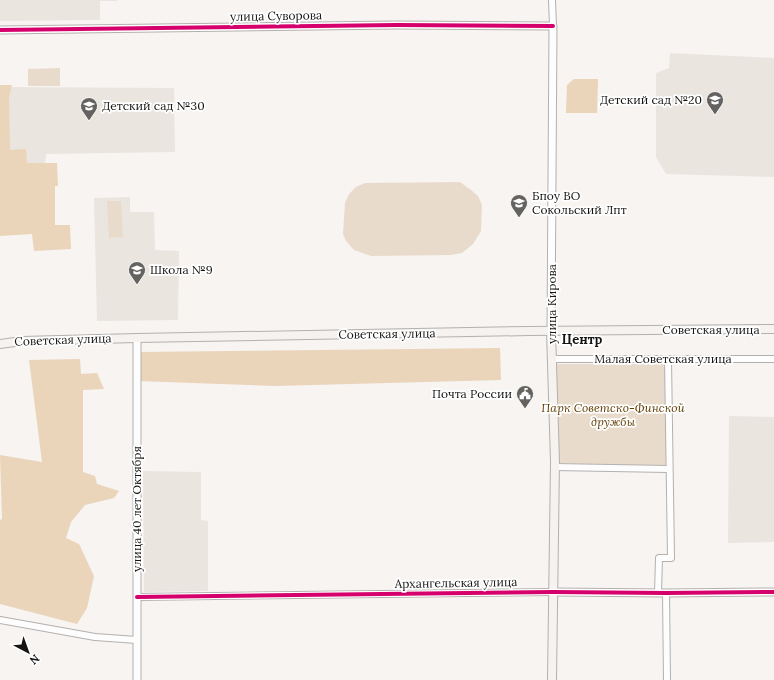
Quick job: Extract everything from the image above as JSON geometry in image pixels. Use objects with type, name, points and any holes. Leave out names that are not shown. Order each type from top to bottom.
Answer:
[{"type":"main road","name":"Советская улица","points":[[0,344],[22,341],[137,338],[774,329]]},
{"type":"main road","name":"улица Кирова","points":[[552,331],[554,467],[552,680]]},
{"type":"street","name":"улица Кирова","points":[[552,0],[552,331]]},
{"type":"street","name":"улица Суворова","points":[[0,30],[397,25],[553,26]]},
{"type":"street","name":"улица 40 лет Октября","points":[[137,338],[138,680]]},
{"type":"street","name":"Малая Советская улица","points":[[552,359],[774,359]]},
{"type":"street","points":[[658,593],[659,558],[671,558],[668,359]]},
{"type":"street","points":[[554,467],[669,469]]},
{"type":"street","name":"Архангельская улица","points":[[138,597],[553,592],[774,592]]},
{"type":"street","points":[[666,593],[667,680]]},
{"type":"street","points":[[0,620],[95,637],[137,640]]},
{"type":"shaded area","points":[[0,0],[117,1],[100,1],[100,20],[0,21]]},
{"type":"shaded area","name":"Детский сад №20","points":[[670,53],[774,58],[774,177],[666,174],[656,157],[656,73],[669,68]]},
{"type":"shaded area","points":[[574,79],[598,79],[597,113],[566,113],[567,85]]},
{"type":"shaded area","points":[[0,85],[12,85],[9,97],[10,150],[26,149],[27,163],[57,163],[58,186],[55,186],[55,225],[70,225],[71,249],[34,251],[32,234],[0,236]]},
{"type":"shaded area","name":"Детский сад №30","points":[[1,87],[174,88],[175,152],[46,154],[45,163],[4,163]]},
{"type":"shaded area","name":"Школа №9","points":[[130,197],[130,212],[154,212],[155,250],[179,251],[178,320],[97,321],[94,198]]},
{"type":"shaded area","points":[[500,348],[501,380],[275,386],[137,381],[137,352]]},
{"type":"shaded area","points":[[80,359],[81,374],[97,373],[104,389],[83,390],[83,472],[95,476],[97,484],[119,491],[114,498],[85,505],[71,522],[66,538],[79,544],[94,576],[87,608],[77,624],[0,604],[0,520],[2,519],[0,455],[42,462],[29,360]]},
{"type":"shaded area","points":[[729,416],[774,417],[774,542],[728,543]]},
{"type":"shaded area","points":[[143,471],[201,472],[201,520],[208,521],[208,591],[144,592]]},
{"type":"green space","points":[[60,68],[60,86],[28,86],[28,69]]},
{"type":"green space","points":[[460,182],[478,196],[482,205],[481,231],[473,244],[462,253],[451,255],[371,256],[354,250],[346,241],[343,234],[345,203],[349,194],[356,187],[365,183]]},
{"type":"green space","points":[[107,201],[121,201],[123,237],[109,238]]},
{"type":"green space","name":"Парк Советско-Финской дружбы","points":[[556,364],[665,364],[666,467],[559,463]]},
{"type":"cycle path","points":[[0,30],[397,25],[553,26]]},
{"type":"cycle path","points":[[137,597],[553,592],[774,592]]},
{"type":"place","name":"Детский сад №20","points":[[715,115]]},
{"type":"place","name":"Детский сад №30","points":[[89,121]]},
{"type":"place","name":"Бпоу ВО Сокольский Лпт","points":[[519,218]]},
{"type":"place","name":"Школа №9","points":[[137,285]]},
{"type":"place","name":"Почта России","points":[[525,409]]},
{"type":"district","name":"Центр","points":[[582,339]]}]
